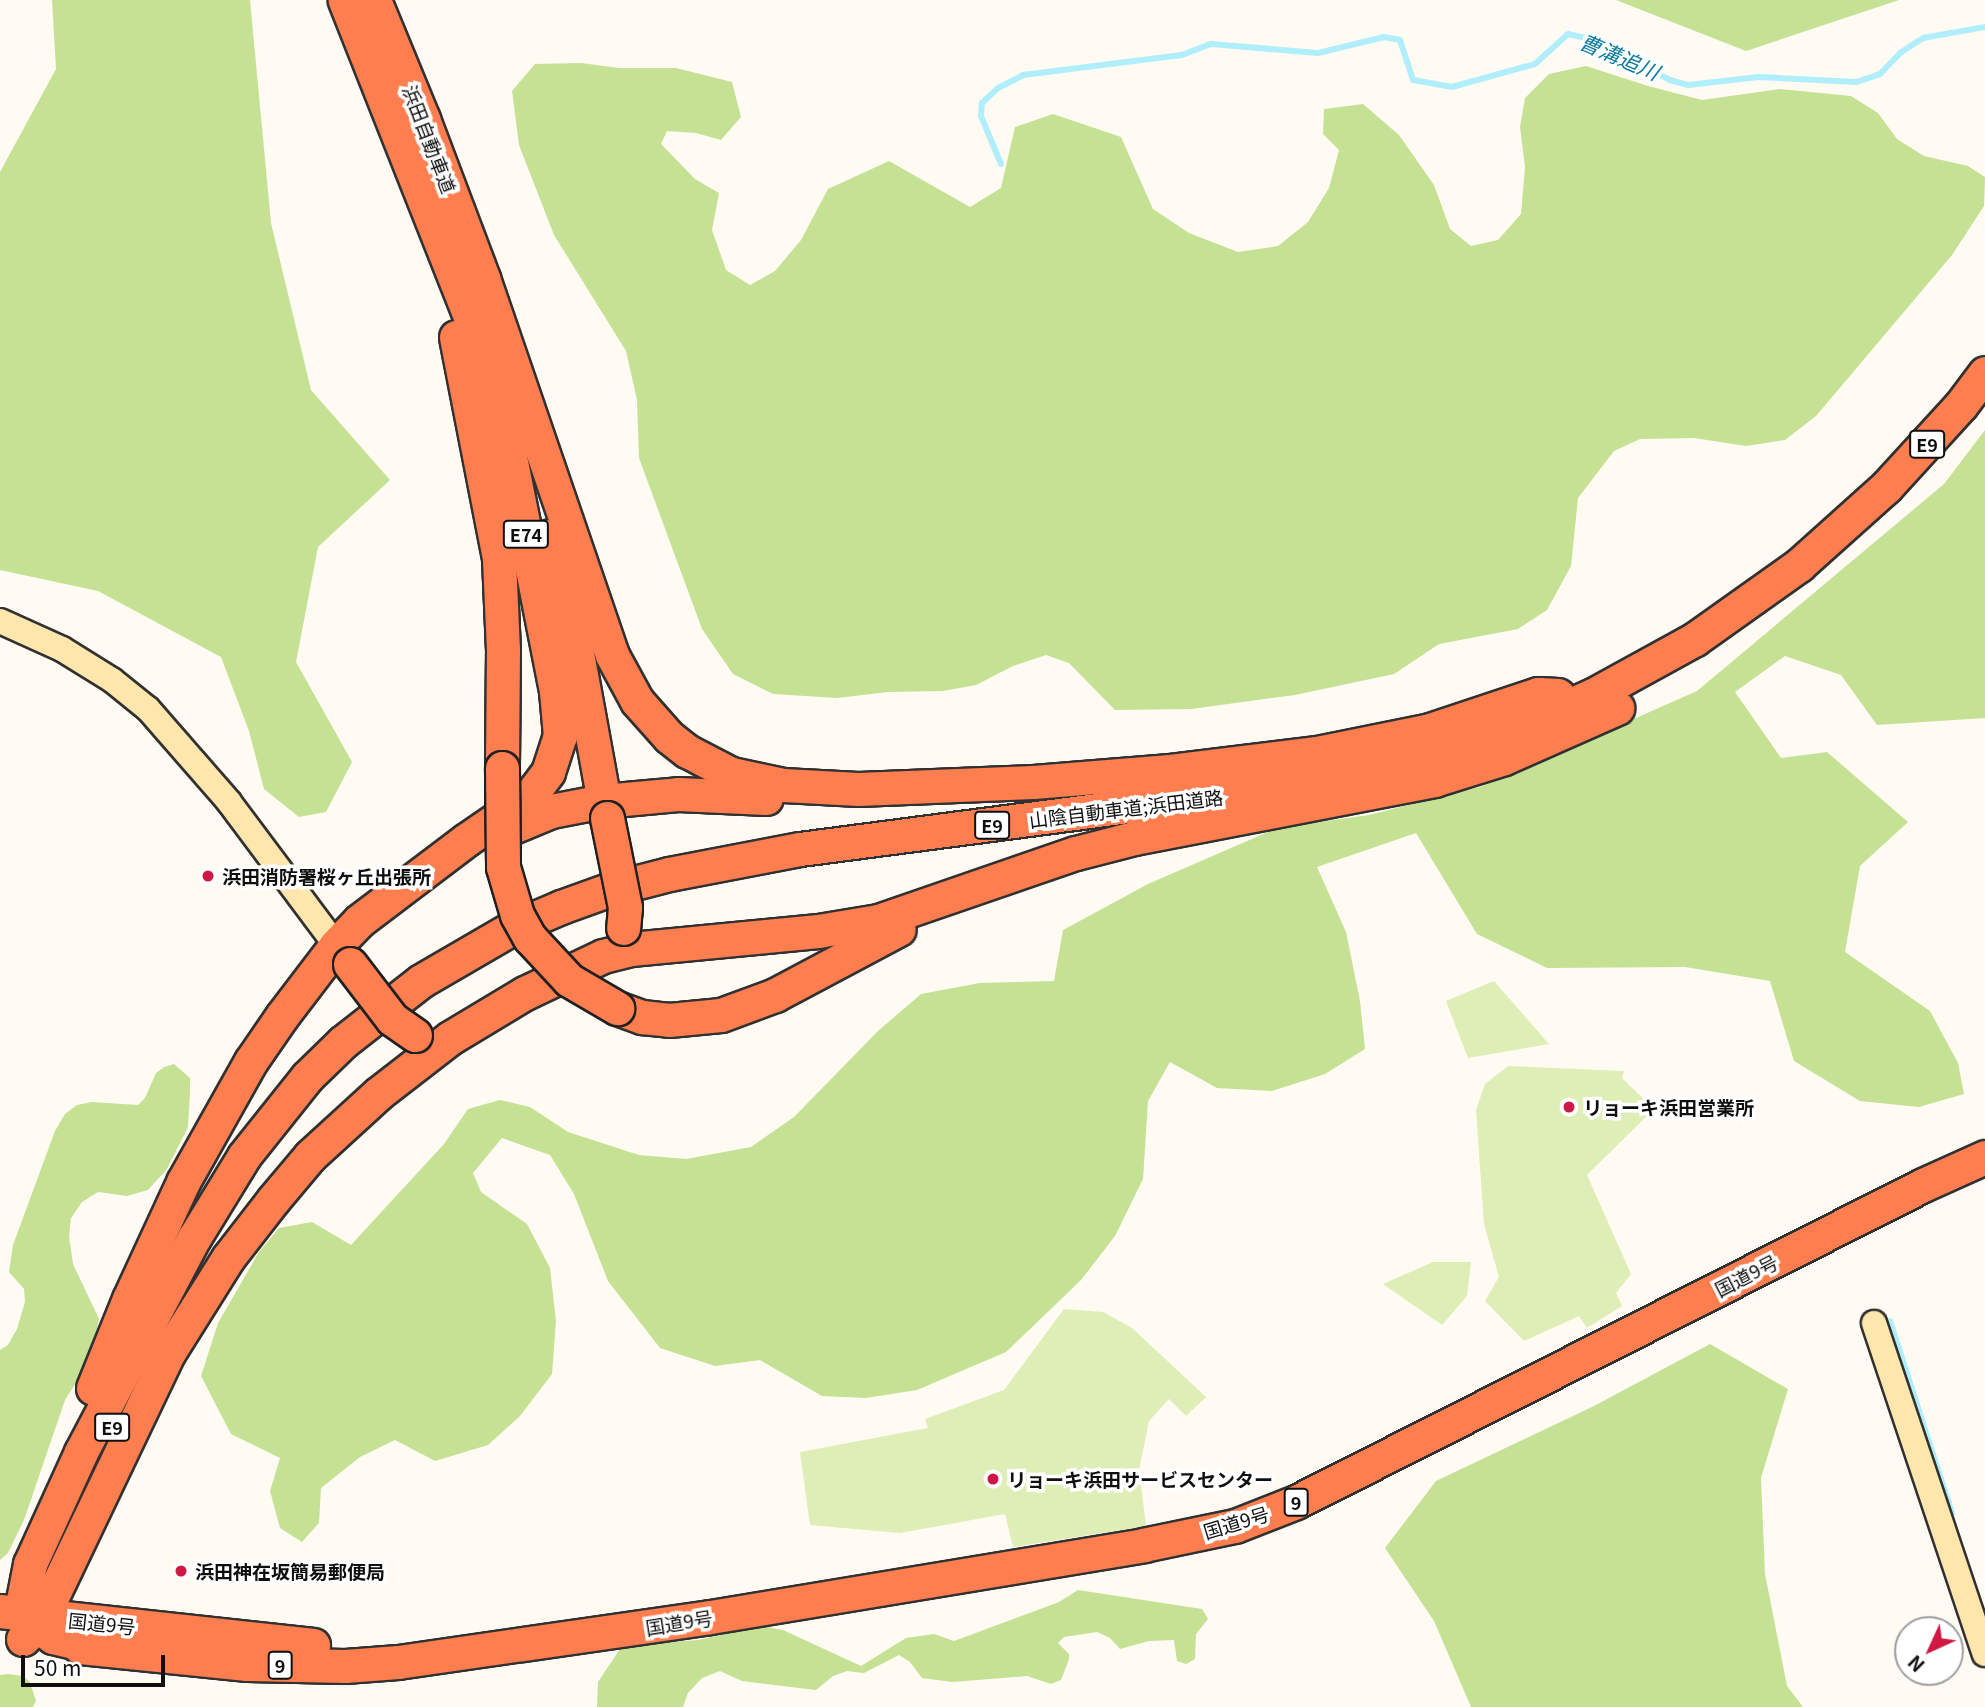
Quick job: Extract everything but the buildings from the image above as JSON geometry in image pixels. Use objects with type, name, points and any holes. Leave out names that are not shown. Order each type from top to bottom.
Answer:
[{"type":"highway","name":"浜田自動車道","points":[[345,0],[398,129]]},
{"type":"highway","name":"浜田自動車道","points":[[374,0],[424,119],[483,278]]},
{"type":"highway","points":[[398,129],[449,301],[499,559],[503,649],[503,867],[517,915],[530,939],[569,980],[617,1008],[642,1017],[696,1019],[749,1007],[900,928],[1018,873]]},
{"type":"highway","name":"E74","points":[[398,129],[471,320],[505,432],[560,719],[558,749],[548,772],[530,796],[406,884]]},
{"type":"highway","points":[[483,278],[612,655],[637,701],[668,737],[731,774],[783,785],[859,789],[1033,782]]},
{"type":"highway","points":[[483,278],[573,631],[625,907],[623,929],[618,940],[603,956]]},
{"type":"highway","name":"山陰自動車道;浜田道路","points":[[194,1238],[244,1156],[274,1115],[343,1042],[421,981],[465,954],[561,907],[611,889],[732,860],[1253,792],[1377,770],[1483,740],[1593,695],[1656,662],[1747,604],[1863,510],[1925,446],[1985,373]]},
{"type":"highway","points":[[138,1627],[105,1617],[79,1591],[76,1579],[78,1559],[102,1496],[169,1352],[228,1258],[310,1156],[379,1093],[450,1038],[525,993],[603,956],[631,949],[818,931],[878,921],[1018,873],[1134,838],[1434,780],[1504,758],[1607,714],[1697,660],[1818,565],[1863,510]]},
{"type":"highway","points":[[18,1626],[23,1593],[36,1550],[92,1391],[162,1224],[251,1061],[406,884],[462,850],[551,811],[605,809],[719,794],[806,801],[867,801],[1033,782],[1170,771],[1317,753],[1430,730],[1538,694],[1593,695]]},
{"type":"highway","points":[[343,955],[392,1019],[415,1035],[429,1039],[450,1038]]},
{"type":"highway","name":"国道9号","points":[[18,1626],[103,1650],[247,1664],[334,1666],[398,1662],[540,1643],[1044,1562],[1235,1526],[1296,1502],[1923,1185],[1985,1157]]},
{"type":"highway","name":"E9","points":[[36,1550],[112,1391],[194,1238]]},
{"type":"highway","name":"E9","points":[[18,1626],[194,1238]]},
{"type":"highway","points":[[18,1626],[102,1496]]},
{"type":"highway","points":[[0,1594],[15,1584],[36,1550]]},
{"type":"highway","name":"国道9号","points":[[18,1626],[138,1627],[345,1647],[540,1643]]},
{"type":"street","points":[[0,621],[22,628],[62,649],[112,680],[148,709],[229,802],[343,955]]},
{"type":"street","points":[[1874,1323],[1985,1654]]},
{"type":"green space","points":[[52,0],[250,0],[271,223],[311,390],[390,480],[318,547],[296,662],[352,762],[326,812],[299,817],[264,789],[249,731],[221,657],[98,591],[0,570],[0,172],[56,69]]},
{"type":"green space","points":[[1616,0],[1899,0],[1746,51]]},
{"type":"green space","points":[[581,63],[619,68],[676,68],[732,82],[741,117],[721,140],[696,133],[667,131],[661,144],[695,179],[719,193],[712,230],[726,270],[750,285],[775,271],[801,240],[828,189],[889,161],[970,207],[1001,188],[1015,127],[1053,114],[1121,137],[1153,209],[1189,233],[1238,252],[1278,246],[1308,222],[1329,188],[1339,150],[1323,134],[1324,109],[1363,104],[1399,135],[1434,185],[1450,229],[1471,246],[1498,240],[1521,214],[1525,167],[1520,127],[1525,98],[1549,74],[1586,66],[1702,100],[1780,89],[1851,96],[1878,113],[1897,139],[1924,156],[1968,166],[1985,177],[1984,206],[1952,255],[1816,416],[1785,440],[1746,446],[1694,438],[1640,439],[1614,451],[1578,498],[1571,566],[1547,610],[1518,629],[1439,644],[1394,674],[1295,695],[1191,709],[1115,710],[1069,663],[1046,655],[1013,666],[976,685],[943,691],[888,692],[837,698],[773,694],[733,674],[702,629],[639,458],[637,400],[626,351],[554,235],[519,145],[512,91],[535,64]]},
{"type":"green space","points":[[1985,430],[1985,718],[1877,725],[1841,675],[1785,656],[1735,692],[1781,758],[1827,752],[1908,822],[1860,866],[1845,952],[1930,1011],[1958,1063],[1964,1094],[1919,1107],[1860,1101],[1794,1061],[1770,981],[1685,967],[1547,968],[1477,934],[1416,833],[1317,867],[1346,932],[1360,1001],[1365,1049],[1325,1074],[1272,1091],[1217,1088],[1170,1062],[1148,1101],[1143,1179],[1115,1236],[1081,1280],[1006,1352],[917,1390],[866,1398],[822,1396],[760,1360],[715,1366],[660,1348],[608,1281],[574,1194],[550,1155],[502,1138],[473,1173],[481,1192],[527,1224],[550,1268],[556,1321],[552,1374],[520,1416],[488,1445],[435,1461],[395,1440],[360,1457],[321,1488],[319,1523],[302,1542],[280,1528],[270,1491],[280,1458],[231,1434],[201,1376],[218,1323],[259,1252],[279,1228],[312,1222],[351,1245],[444,1144],[468,1109],[500,1100],[530,1107],[568,1132],[639,1155],[686,1159],[751,1147],[794,1117],[878,1031],[921,994],[980,983],[1054,981],[1063,930],[1148,884],[1277,828],[1369,815],[1480,787],[1697,691],[1944,484]]},
{"type":"green space","points":[[1494,981],[1549,1044],[1468,1058],[1446,1001]]},
{"type":"green space","points":[[174,1064],[190,1078],[188,1127],[167,1169],[148,1190],[127,1196],[98,1192],[82,1202],[71,1218],[69,1236],[73,1264],[99,1319],[91,1359],[65,1400],[24,1520],[8,1553],[0,1560],[0,1350],[8,1345],[17,1329],[25,1302],[24,1289],[9,1272],[13,1245],[55,1131],[65,1114],[77,1105],[92,1102],[138,1105],[145,1098],[156,1073]]},
{"type":"green space","points":[[1508,1066],[1624,1071],[1622,1078],[1654,1109],[1587,1175],[1631,1274],[1616,1293],[1622,1306],[1587,1328],[1579,1316],[1524,1341],[1485,1301],[1499,1277],[1484,1224],[1476,1110],[1485,1084]]},
{"type":"green space","points":[[1433,1262],[1471,1262],[1467,1296],[1442,1325],[1383,1284]]},
{"type":"green space","points":[[1064,1309],[1103,1312],[1132,1328],[1206,1397],[1186,1416],[1169,1399],[1149,1421],[1139,1470],[1146,1526],[1013,1547],[1005,1514],[900,1533],[810,1525],[800,1452],[928,1428],[925,1419],[1004,1390]]},
{"type":"green space","points":[[1710,1344],[1788,1389],[1761,1478],[1765,1574],[1787,1686],[1803,1707],[1471,1707],[1434,1621],[1385,1548],[1436,1481],[1594,1406]]},
{"type":"green space","points":[[1078,1590],[1202,1609],[1208,1619],[1196,1634],[1195,1659],[1186,1664],[1177,1661],[1174,1640],[1149,1641],[1120,1649],[1110,1638],[1097,1632],[1064,1637],[1058,1643],[1069,1654],[1069,1659],[1061,1680],[1051,1684],[1027,1676],[952,1682],[922,1678],[910,1662],[899,1655],[864,1673],[847,1671],[833,1676],[816,1690],[742,1681],[720,1671],[702,1678],[688,1693],[683,1707],[597,1707],[598,1682],[622,1646],[698,1640],[763,1626],[783,1630],[861,1666],[906,1638],[934,1634],[954,1641],[1059,1602]]},
{"type":"green space","points":[[0,1675],[23,1676],[30,1682],[36,1701],[33,1707],[0,1707]]},
{"type":"waterway","name":"曹溝追川","points":[[1001,164],[981,116],[982,103],[998,88],[1023,75],[1182,55],[1211,44],[1318,53],[1384,37],[1400,40],[1413,80],[1452,87],[1535,64],[1568,34],[1589,39],[1670,80],[1688,85],[1759,77],[1857,82],[1880,74],[1900,53],[1923,38],[1985,27]]},
{"type":"waterway","points":[[1890,1321],[1952,1513]]},
{"type":"place","name":"浜田消防署桜ヶ丘出張所","points":[[208,876]]},
{"type":"place","name":"リョーキ浜田営業所","points":[[1569,1107]]},
{"type":"place","name":"リョーキ浜田サービスセンター","points":[[993,1479]]},
{"type":"place","name":"浜田神在坂簡易郵便局","points":[[181,1571]]}]
